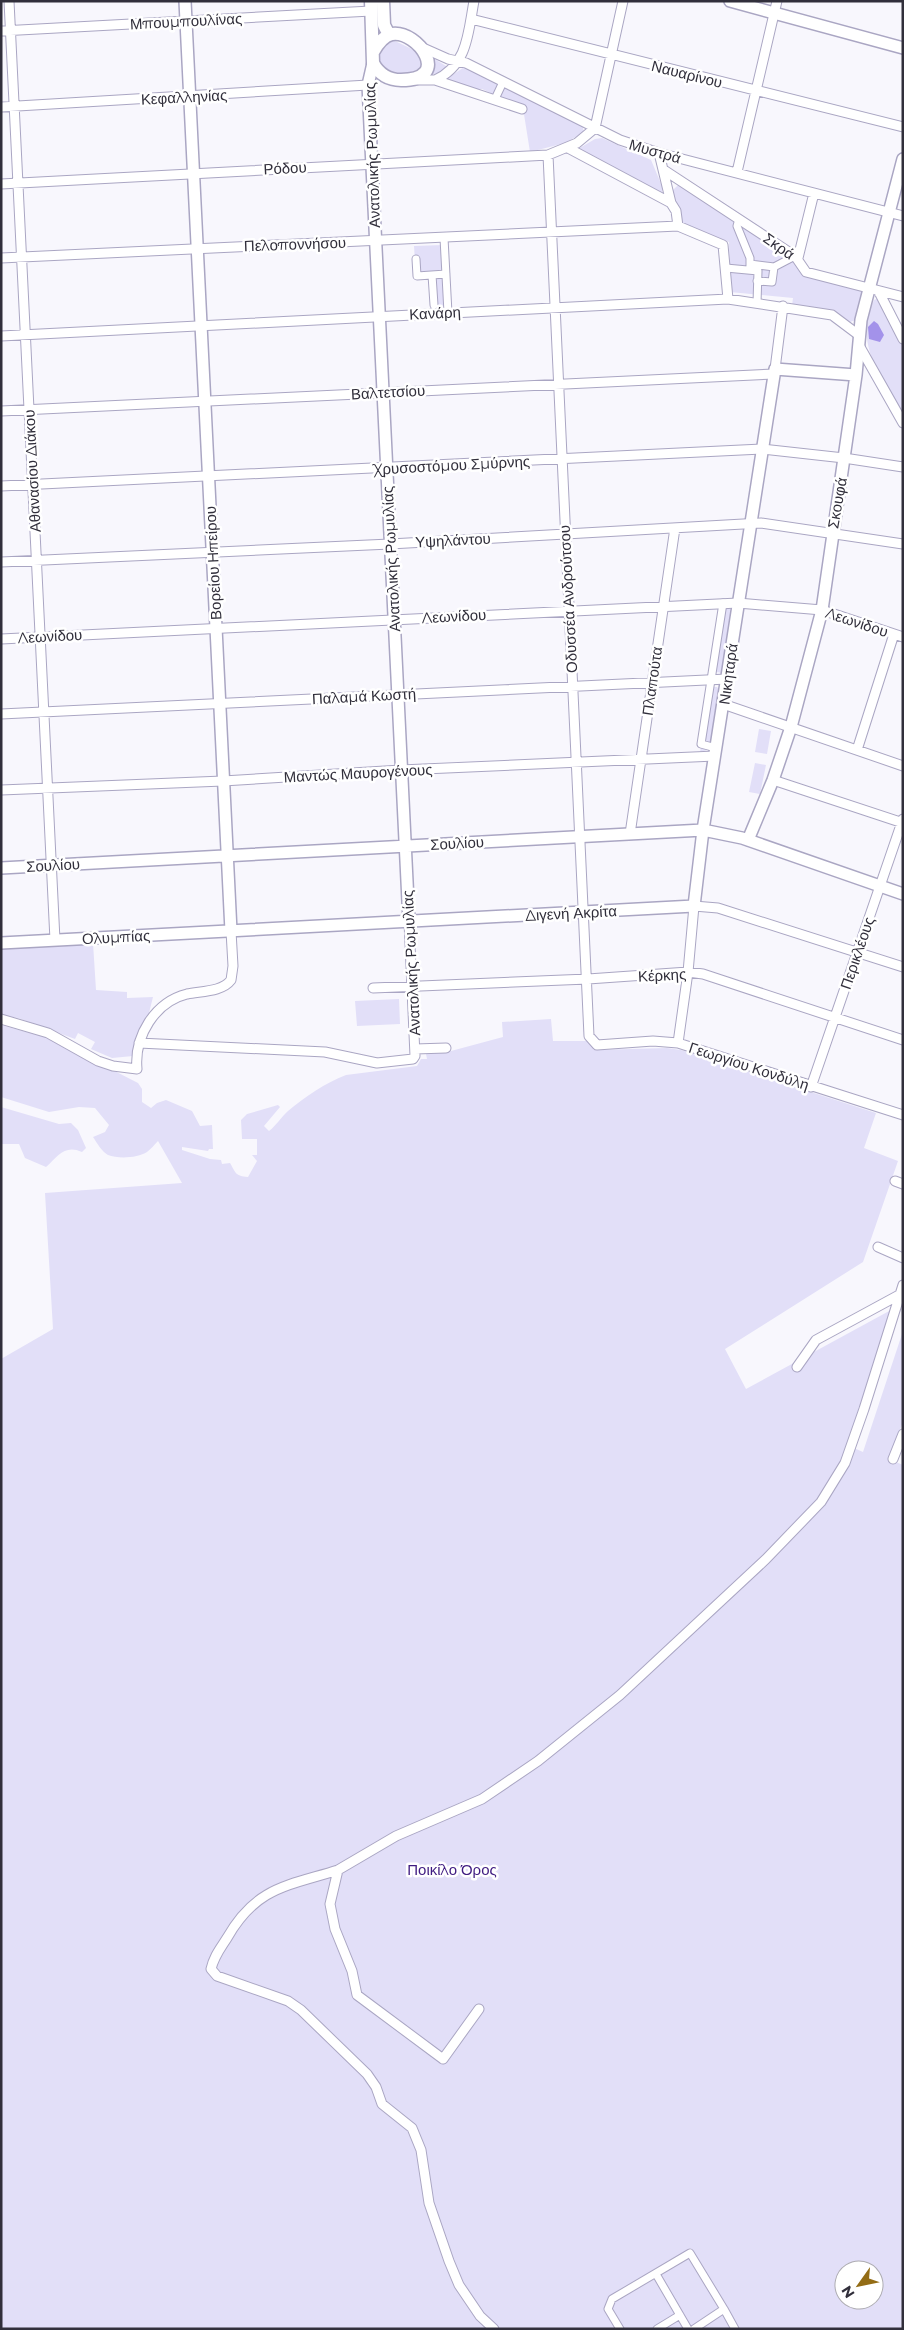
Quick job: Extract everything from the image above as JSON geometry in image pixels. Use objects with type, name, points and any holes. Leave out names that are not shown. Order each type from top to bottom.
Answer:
[{"type":"main road","points":[[382,1],[384,25],[389,35]]},
{"type":"main road","name":"Ανατολικής Ρωμυλίας","points":[[371,6],[373,58]]},
{"type":"main road","points":[[389,35],[398,35],[421,47],[426,56],[426,69],[416,80],[388,78],[377,70],[373,58],[382,40],[389,35]]},
{"type":"street","name":"Αθανασίου Διάκου","points":[[8,1],[6,30],[14,106],[55,940]]},
{"type":"street","name":"Βορείου Ηπείρου","points":[[1,1019],[48,1034],[98,1061],[113,1066],[137,1069],[139,1043],[148,1023],[167,1004],[186,994],[221,988],[228,984],[232,977],[233,966],[185,1]]},
{"type":"street","points":[[435,80],[452,70],[460,62],[474,1]]},
{"type":"street","points":[[595,128],[623,1]]},
{"type":"street","points":[[730,1],[903,48]]},
{"type":"street","points":[[737,172],[777,1]]},
{"type":"street","name":"Μπουμπουλίνας","points":[[6,30],[186,21],[371,6]]},
{"type":"street","name":"Ναυαρίνου","points":[[471,20],[903,127]]},
{"type":"street","name":"Μυστρά","points":[[421,47],[448,59],[460,62],[503,82],[620,140],[659,153],[903,216]]},
{"type":"street","name":"Ανατολικής Ρωμυλίας","points":[[373,58],[368,85],[371,164],[415,1052]]},
{"type":"street","points":[[416,80],[435,80],[495,99],[522,110]]},
{"type":"street","points":[[495,99],[503,82]]},
{"type":"street","name":"Κεφαλληνίας","points":[[1,107],[368,85]]},
{"type":"street","name":"Ρόδου","points":[[1,184],[548,155],[568,148],[595,128]]},
{"type":"street","points":[[568,148],[671,203]]},
{"type":"street","points":[[659,153],[671,203],[676,211],[678,226],[723,245],[728,298]]},
{"type":"street","name":"Οδυσσέα Ανδρούτσου","points":[[548,155],[550,233],[588,979],[589,1036],[592,1042]]},
{"type":"street","name":"Σκουφά","points":[[748,840],[773,780],[790,727],[822,610],[831,533],[856,375],[861,320],[875,290],[903,159]]},
{"type":"street","name":"Σκρά","points":[[664,170],[797,257],[806,272],[903,297]]},
{"type":"street","points":[[726,268],[774,268],[797,257],[814,193]]},
{"type":"street","points":[[739,219],[737,226],[750,258],[750,267]]},
{"type":"street","name":"Πελοποννήσου","points":[[1,258],[678,226]]},
{"type":"street","points":[[444,238],[448,313]]},
{"type":"street","points":[[416,259],[417,276],[446,274]]},
{"type":"street","points":[[750,267],[758,272],[757,302]]},
{"type":"street","points":[[757,281],[772,282],[774,268]]},
{"type":"street","points":[[432,275],[434,306]]},
{"type":"street","points":[[875,290],[903,339]]},
{"type":"street","name":"Κανάρη","points":[[1,336],[728,298],[832,315],[860,342]]},
{"type":"street","name":"Νικηταρά","points":[[678,1043],[688,972],[703,830],[775,371],[783,306]]},
{"type":"street","points":[[860,342],[903,424]]},
{"type":"street","points":[[775,371],[856,375]]},
{"type":"street","name":"Βαλτετσίου","points":[[1,411],[775,371]]},
{"type":"street","name":"Χρυσοστόμου Σμύρνης","points":[[1,486],[762,449],[903,467]]},
{"type":"street","name":"Υψηλάντου","points":[[1,562],[390,544],[751,523],[903,544]]},
{"type":"street","name":"Πλαπούτα","points":[[630,834],[675,528]]},
{"type":"street","name":"Νικηταρά","points":[[715,752],[701,744],[723,603]]},
{"type":"street","name":"Λεωνίδου","points":[[1,639],[723,603],[822,610],[898,636]]},
{"type":"street","points":[[719,628],[734,632]]},
{"type":"street","points":[[856,750],[898,636]]},
{"type":"street","points":[[714,660],[730,662]]},
{"type":"street","name":"Παλαμά Κωστή","points":[[1,714],[727,679]]},
{"type":"street","points":[[707,706],[723,706],[903,766]]},
{"type":"street","points":[[705,720],[720,723]]},
{"type":"street","name":"Μαντώς Μαυρογένους","points":[[1,790],[641,760],[715,752]]},
{"type":"street","points":[[773,780],[902,822]]},
{"type":"street","name":"Περικλέους","points":[[811,1087],[902,822]]},
{"type":"street","name":"Σουλίου","points":[[1,868],[703,830],[748,840],[903,894]]},
{"type":"street","name":"Διγενή Ακρίτα","points":[[231,931],[694,906],[718,908],[903,967]]},
{"type":"street","name":"Ολυμπίας","points":[[1,943],[231,931]]},
{"type":"street","name":"Κέρκης","points":[[373,988],[588,979],[688,972],[703,974],[903,1040]]},
{"type":"street","name":"Γεωργίου Κονδύλη","points":[[592,1042],[597,1045],[653,1041],[678,1043],[903,1116]]},
{"type":"street","points":[[139,1043],[325,1052],[376,1063],[411,1060],[415,1052],[446,1048]]},
{"type":"street","points":[[878,1247],[903,1258]]},
{"type":"street","points":[[494,2329],[480,2316],[459,2285],[448,2261],[429,2203],[421,2150],[412,2128],[382,2104],[376,2087],[367,2074],[301,2010],[288,2001],[217,1976],[211,1969],[214,1957],[238,1918],[263,1896],[296,1881],[338,1870],[396,1836],[482,1799],[538,1761],[620,1695],[766,1559],[821,1502],[845,1462],[864,1409],[903,1285]]},
{"type":"street","points":[[797,1367],[816,1340],[899,1295]]},
{"type":"street","points":[[893,1459],[903,1434]]},
{"type":"street","points":[[338,1870],[330,1904],[335,1929],[352,1971],[357,1995],[443,2058],[478,2009]]},
{"type":"street","points":[[620,2329],[608,2310],[612,2299],[690,2253],[736,2329]]},
{"type":"street","points":[[656,2274],[688,2329]]},
{"type":"street","points":[[694,2329],[724,2309]]},
{"type":"street","points":[[657,2329],[680,2315]]},
{"type":"green space","points":[[393,40],[418,52],[422,63],[421,71],[398,75],[381,70],[377,51]]},
{"type":"green space","points":[[433,58],[447,68],[442,72],[430,75]]},
{"type":"green space","points":[[466,66],[582,125],[584,132],[565,143],[530,152],[523,108],[482,89],[474,89],[446,79]]},
{"type":"green space","points":[[602,138],[651,160],[662,186],[662,193],[660,194],[578,149],[595,139]]},
{"type":"green space","points":[[679,184],[790,255],[804,275],[865,290],[856,320],[850,322],[835,313],[792,306],[793,298],[730,292],[729,242],[680,223],[680,210],[675,205],[673,190]]},
{"type":"green space","points":[[443,245],[446,306],[433,307],[431,277],[416,278],[414,246]]},
{"type":"green space","points":[[879,298],[903,344],[903,417],[879,375],[868,346],[866,331],[868,316],[874,300]]},
{"type":"green space","points":[[729,608],[732,611],[723,673],[716,672],[725,609]]},
{"type":"green space","points":[[717,687],[719,690],[711,749],[700,752],[712,689]]},
{"type":"green space","points":[[759,729],[771,731],[767,754],[755,752]]},
{"type":"green space","points":[[755,763],[766,765],[760,794],[749,792]]},
{"type":"green space","points":[[93,943],[96,990],[127,992],[127,998],[153,997],[148,1017],[133,1056],[112,1058],[91,1049],[95,1042],[78,1033],[75,1039],[18,1018],[1,1015],[1,948]]},
{"type":"green space","points":[[399,999],[400,1024],[357,1026],[355,1001]]},
{"type":"green space","name":"Ποικίλο Όρος","points":[[551,1019],[553,1041],[590,1041],[594,1050],[667,1048],[681,1050],[876,1113],[864,1148],[898,1161],[863,1262],[725,1349],[746,1389],[891,1310],[847,1445],[863,1452],[903,1331],[903,1422],[889,1459],[903,1465],[903,2329],[1,2329],[1,1359],[53,1329],[45,1193],[182,1183],[158,1141],[147,1152],[139,1156],[122,1157],[106,1154],[93,1137],[105,1132],[109,1125],[95,1108],[79,1107],[49,1112],[1,1097],[1,1025],[52,1039],[138,1083],[142,1089],[142,1102],[151,1108],[157,1103],[166,1100],[192,1111],[200,1126],[212,1125],[213,1149],[208,1151],[182,1147],[182,1150],[210,1159],[221,1160],[222,1164],[230,1163],[236,1173],[248,1177],[257,1161],[252,1155],[257,1155],[257,1139],[242,1139],[241,1120],[247,1114],[278,1105],[280,1107],[264,1126],[269,1131],[285,1113],[323,1086],[338,1078],[346,1075],[417,1066],[421,1059],[427,1059],[426,1054],[451,1051],[503,1037],[502,1022]]},
{"type":"green space","points":[[1,1107],[59,1124],[71,1123],[78,1130],[86,1148],[82,1152],[71,1149],[66,1150],[46,1167],[25,1158],[19,1144],[1,1144]]},
{"type":"shaded area","points":[[874,321],[878,324],[884,335],[880,342],[869,339],[868,327]]}]
